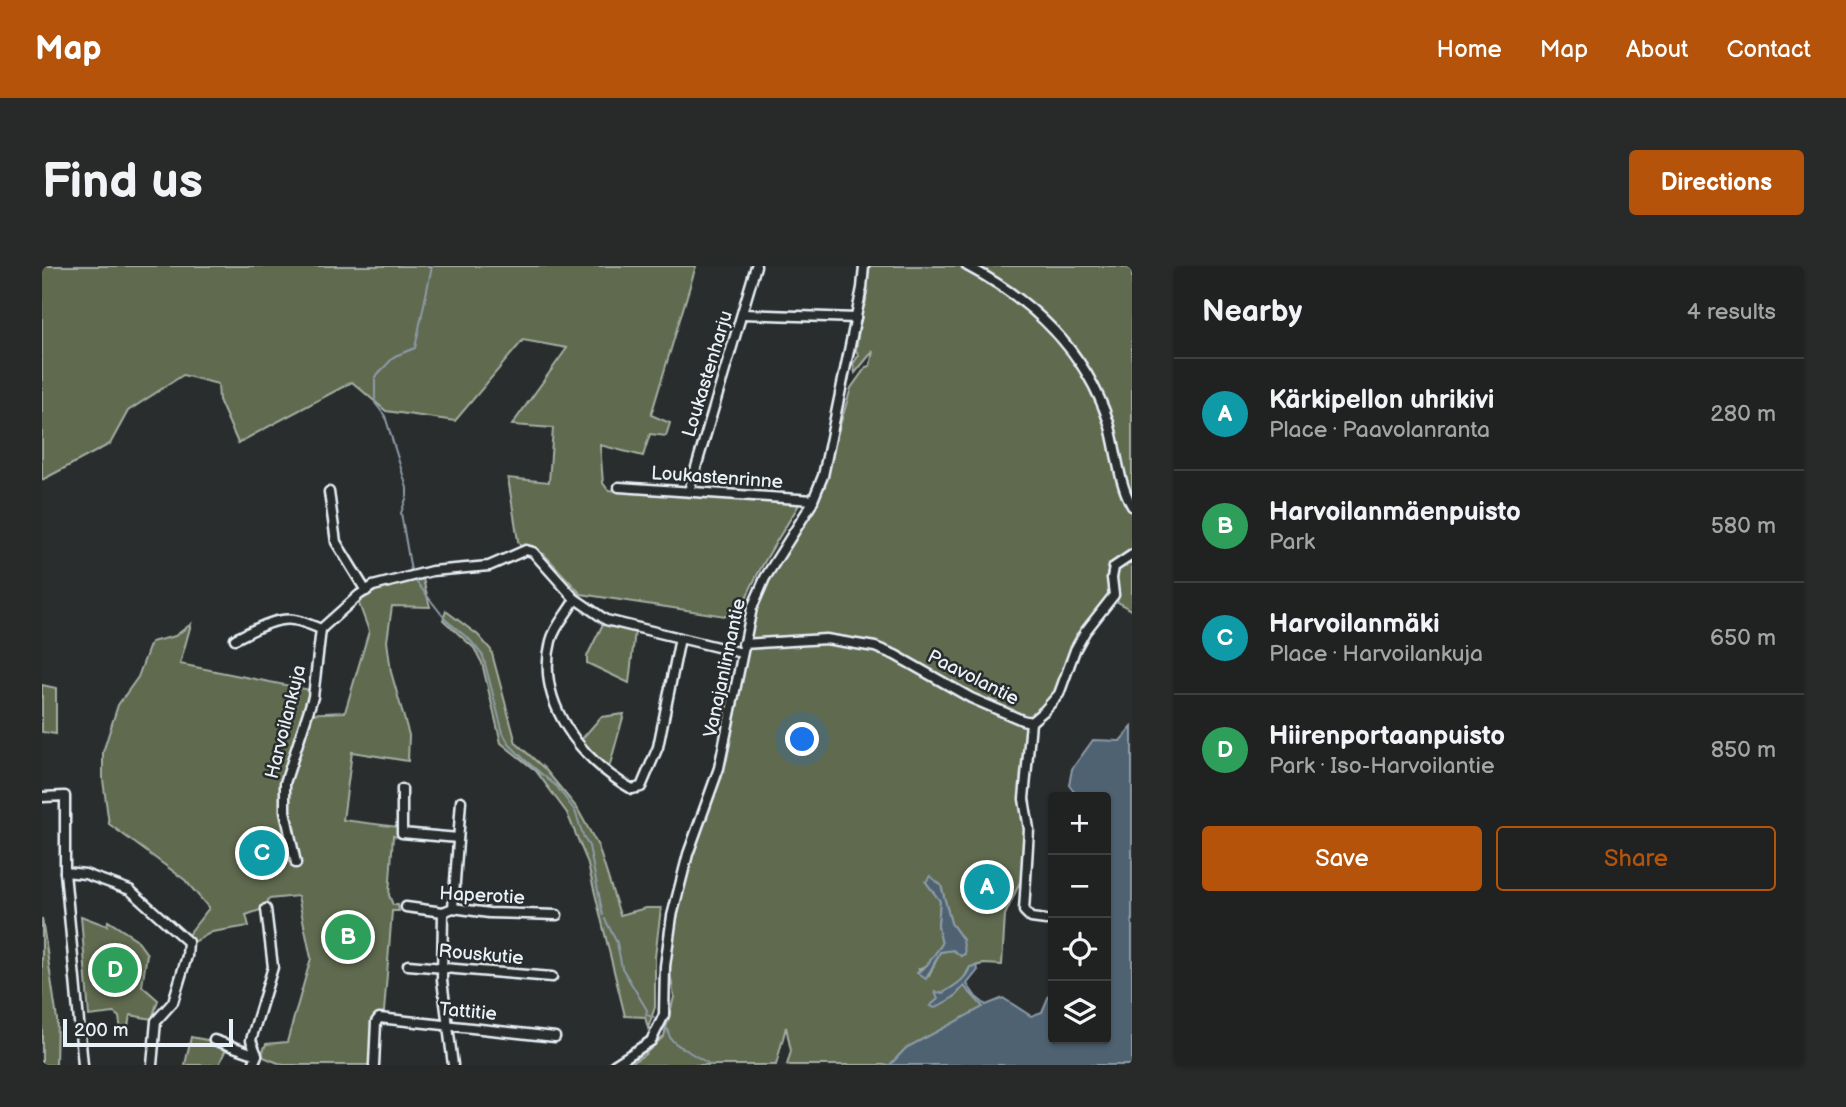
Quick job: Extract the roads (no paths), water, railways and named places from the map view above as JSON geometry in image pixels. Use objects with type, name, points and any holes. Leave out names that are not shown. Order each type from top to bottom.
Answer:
[{"type":"street","name":"Loukastenharju","points":[[689,491],[756,266]]},
{"type":"street","name":"Vanajanlinnantie","points":[[614,1065],[651,1041],[664,1015],[665,966],[672,916],[688,854],[719,768],[752,608],[761,587],[813,500],[823,476],[856,318],[864,266]]},
{"type":"street","points":[[967,266],[1015,294],[1045,320],[1070,349],[1088,377],[1107,418],[1117,449],[1125,493],[1132,506]]},
{"type":"street","points":[[743,314],[856,318]]},
{"type":"street","name":"Loukastenrinne","points":[[620,487],[813,500]]},
{"type":"street","points":[[235,639],[260,627],[284,621],[293,620],[321,629],[366,591],[336,542],[329,492]]},
{"type":"street","name":"Paavolantie","points":[[366,591],[395,579],[489,566],[523,551],[531,551],[575,599],[606,620],[680,638],[742,649],[826,639],[875,647],[895,655],[971,698],[1031,722],[1059,694],[1075,650],[1114,594],[1114,567],[1132,555]]},
{"type":"street","points":[[575,599],[551,639],[547,671],[551,694],[585,754],[632,789],[641,787],[658,747],[680,638]]},
{"type":"street","name":"Harvoilankuja","points":[[296,863],[285,811],[285,783],[313,697],[321,629]]},
{"type":"street","points":[[1031,722],[1024,799],[1029,829],[1024,911],[1031,918],[1046,920]]},
{"type":"street","points":[[402,789],[402,833],[458,838]]},
{"type":"street","points":[[42,797],[65,796],[65,872],[83,1065]]},
{"type":"street","points":[[453,908],[461,801]]},
{"type":"street","points":[[65,872],[85,874],[130,890],[188,942],[187,956],[173,1002],[156,1021],[152,1065]]},
{"type":"street","name":"Haperotie","points":[[406,907],[443,912],[453,908],[489,913],[557,915]]},
{"type":"street","points":[[253,1065],[257,1055],[251,1040],[274,967],[266,909]]},
{"type":"street","points":[[443,912],[442,968],[453,1065]]},
{"type":"street","name":"Rouskutie","points":[[408,965],[552,976]]},
{"type":"street","name":"Tattitie","points":[[373,1065],[376,1022],[379,1018],[555,1037]]},
{"type":"street","points":[[214,1040],[257,1055]]},
{"type":"water","points":[[1132,727],[1132,1065],[890,1065],[906,1048],[983,1007],[964,986],[954,997],[935,1008],[930,1006],[938,999],[935,992],[943,993],[963,979],[970,967],[977,966],[978,970],[967,984],[986,1005],[1003,998],[1031,1016],[1042,1012],[1048,998],[1048,1044],[1111,1044],[1111,792],[1074,792],[1069,785],[1072,769],[1093,740],[1120,741]]},
{"type":"water","points":[[930,876],[941,885],[951,923],[963,940],[965,954],[961,956],[953,950],[940,952],[926,979],[917,973],[927,965],[942,944],[938,926],[940,901],[926,882]]},
{"type":"waterway","points":[[411,571],[401,513],[407,488],[385,416],[375,403],[375,377],[395,356],[415,348],[432,266]]},
{"type":"waterway","points":[[414,579],[446,620],[470,640],[483,656],[503,733],[509,744],[556,786]]},
{"type":"waterway","points":[[557,787],[575,811],[589,846],[603,915]]},
{"type":"waterway","points":[[605,919],[617,943],[622,968],[647,1010],[646,1015],[654,1017]]},
{"type":"waterway","points":[[662,1024],[672,1040],[688,1051]]},
{"type":"waterway","points":[[689,1052],[711,1065]]},
{"type":"place","name":"Harvoilanmäki","points":[[262,853]]},
{"type":"place","name":"Kärkipellon uhrikivi","points":[[987,887]]},
{"type":"place","name":"Harvoilanmäenpuisto","points":[[348,937]]},
{"type":"place","name":"Hiirenportaanpuisto","points":[[115,970]]}]
